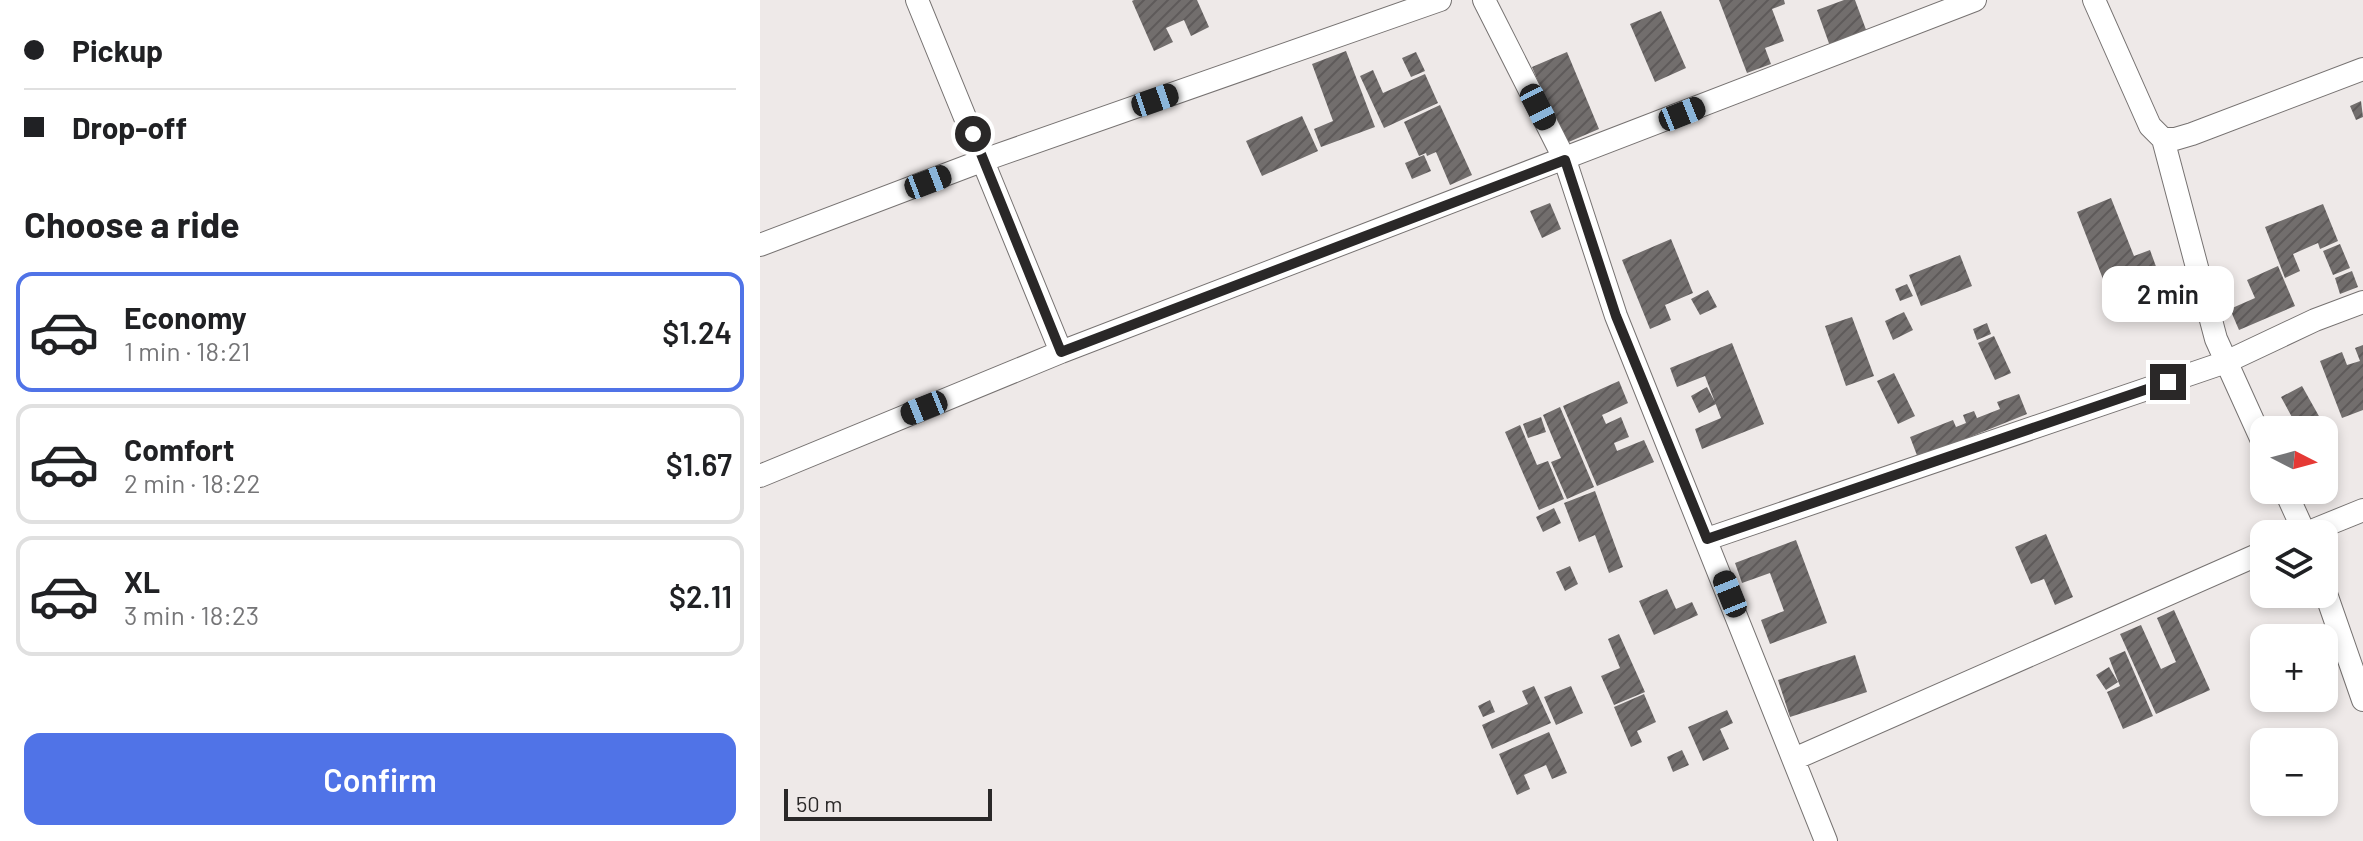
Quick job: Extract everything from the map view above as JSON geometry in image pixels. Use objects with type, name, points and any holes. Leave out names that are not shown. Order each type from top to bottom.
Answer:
[{"type":"street","points":[[917,0],[1061,352]]},
{"type":"street","points":[[760,245],[984,160],[1440,0]]},
{"type":"street","points":[[1484,0],[1565,160],[1616,316],[1826,841]]},
{"type":"street","points":[[760,476],[1061,352],[1975,0]]},
{"type":"street","points":[[2094,0],[2150,126],[2163,139],[2216,339],[2251,416]]},
{"type":"street","points":[[2163,139],[2192,134],[2363,69]]},
{"type":"street","points":[[1707,539],[2226,362],[2315,320],[2363,302]]},
{"type":"street","points":[[2338,520],[2363,510]]},
{"type":"street","points":[[1794,759],[2250,558]]},
{"type":"street","points":[[2331,608],[2363,700]]},
{"type":"building","points":[[1134,0],[1197,0],[1209,27],[1191,36],[1184,20],[1166,28],[1173,42],[1154,51]]},
{"type":"building","points":[[1719,0],[1784,0],[1785,4],[1772,9],[1784,41],[1765,48],[1771,64],[1747,73]]},
{"type":"building","points":[[1844,0],[1855,0],[1868,35],[1831,49],[1817,10]]},
{"type":"building","points":[[1661,11],[1686,68],[1655,82],[1630,24]]},
{"type":"building","points":[[1346,51],[1375,127],[1321,147],[1314,129],[1333,121],[1312,64]]},
{"type":"building","points":[[1416,52],[1425,71],[1411,77],[1402,58]]},
{"type":"building","points":[[1567,52],[1599,129],[1564,144],[1532,67]]},
{"type":"building","points":[[1373,70],[1383,93],[1425,74],[1438,103],[1384,128],[1360,76]]},
{"type":"building","points":[[2361,101],[2363,117],[2356,120],[2350,106]]},
{"type":"building","points":[[1440,105],[1472,175],[1450,185],[1436,152],[1419,156],[1404,122]]},
{"type":"building","points":[[1302,116],[1318,151],[1262,176],[1246,141]]},
{"type":"building","points":[[1424,155],[1431,171],[1412,179],[1405,163]]},
{"type":"building","points":[[2111,198],[2134,256],[2150,250],[2158,272],[2108,292],[2077,212]]},
{"type":"building","points":[[1550,203],[1561,229],[1542,238],[1530,211]]},
{"type":"building","points":[[2323,204],[2338,241],[2320,249],[2318,243],[2293,254],[2300,271],[2285,278],[2265,227]]},
{"type":"building","points":[[1671,239],[1693,293],[1665,305],[1671,320],[1650,329],[1622,260]]},
{"type":"building","points":[[2340,244],[2350,268],[2333,275],[2323,251]]},
{"type":"building","points":[[1960,255],[1972,286],[1921,306],[1909,275]]},
{"type":"building","points":[[2278,266],[2295,306],[2239,330],[2230,309],[2255,298],[2247,280]]},
{"type":"building","points":[[2352,271],[2358,287],[2340,294],[2335,278]]},
{"type":"building","points":[[1907,284],[1913,296],[1900,301],[1895,289]]},
{"type":"building","points":[[1708,290],[1717,307],[1700,315],[1691,299]]},
{"type":"building","points":[[1904,312],[1913,330],[1893,340],[1885,321]]},
{"type":"building","points":[[1852,317],[1874,376],[1846,386],[1825,326]]},
{"type":"building","points":[[1987,323],[1991,334],[1977,340],[1973,329]]},
{"type":"building","points":[[1994,336],[2011,373],[1995,380],[1978,343]]},
{"type":"building","points":[[1732,343],[1764,424],[1702,449],[1695,429],[1721,418],[1705,376],[1677,387],[1670,368]]},
{"type":"building","points":[[2363,345],[2363,410],[2342,418],[2320,361],[2342,352],[2347,365],[2360,361],[2355,348]]},
{"type":"building","points":[[1894,373],[1915,416],[1898,424],[1877,381]]},
{"type":"building","points":[[1619,381],[1628,403],[1602,415],[1606,424],[1621,417],[1629,437],[1614,443],[1617,451],[1644,440],[1654,462],[1597,486],[1563,406]]},
{"type":"building","points":[[2302,386],[2319,416],[2291,416],[2281,397]]},
{"type":"building","points":[[1707,387],[1716,404],[1699,413],[1691,396]]},
{"type":"building","points":[[2019,394],[2027,414],[1918,458],[1910,437],[1953,420],[1956,427],[1966,423],[1963,415],[1974,411],[1977,418],[2000,409],[1997,402]]},
{"type":"building","points":[[1560,407],[1594,487],[1567,499],[1551,462],[1561,458],[1543,415]]},
{"type":"building","points":[[1541,417],[1546,432],[1528,438],[1523,424]]},
{"type":"building","points":[[1520,425],[1537,465],[1548,461],[1564,499],[1539,510],[1505,432]]},
{"type":"building","points":[[1595,491],[1623,567],[1609,573],[1595,535],[1579,542],[1564,503]]},
{"type":"building","points":[[1554,508],[1561,523],[1543,532],[1536,517]]},
{"type":"building","points":[[2046,534],[2073,597],[2055,605],[2044,579],[2031,584],[2015,547]]},
{"type":"building","points":[[1796,540],[1827,623],[1770,644],[1761,620],[1784,611],[1770,573],[1742,583],[1735,563]]},
{"type":"building","points":[[1570,566],[1578,584],[1565,591],[1556,572]]},
{"type":"building","points":[[1667,589],[1676,609],[1692,602],[1698,615],[1654,635],[1639,601]]},
{"type":"building","points":[[2174,610],[2210,690],[2156,714],[2120,634],[2141,625],[2161,669],[2176,662],[2157,618]]},
{"type":"building","points":[[1619,634],[1645,692],[1614,705],[1601,676],[1620,668],[1608,639]]},
{"type":"building","points":[[2125,651],[2153,716],[2123,729],[2107,692],[2120,686],[2109,658]]},
{"type":"building","points":[[1855,655],[1867,692],[1790,717],[1778,680]]},
{"type":"building","points":[[2109,667],[2118,682],[2106,690],[2096,675]]},
{"type":"building","points":[[1534,686],[1551,723],[1492,749],[1482,725],[1528,704],[1522,691]]},
{"type":"building","points":[[1571,686],[1583,713],[1556,725],[1544,697]]},
{"type":"building","points":[[1644,694],[1656,722],[1637,731],[1642,742],[1631,747],[1614,707]]},
{"type":"building","points":[[1490,700],[1495,712],[1483,717],[1478,706]]},
{"type":"building","points":[[1727,710],[1733,723],[1720,729],[1729,749],[1703,761],[1688,727]]},
{"type":"building","points":[[1549,732],[1567,773],[1552,779],[1546,765],[1524,775],[1530,789],[1517,795],[1499,754]]},
{"type":"building","points":[[1682,750],[1689,765],[1673,772],[1667,757]]},
{"type":"route","points":[[973,134],[1061,352],[1565,160],[1616,316],[1707,539],[2168,382]]}]
